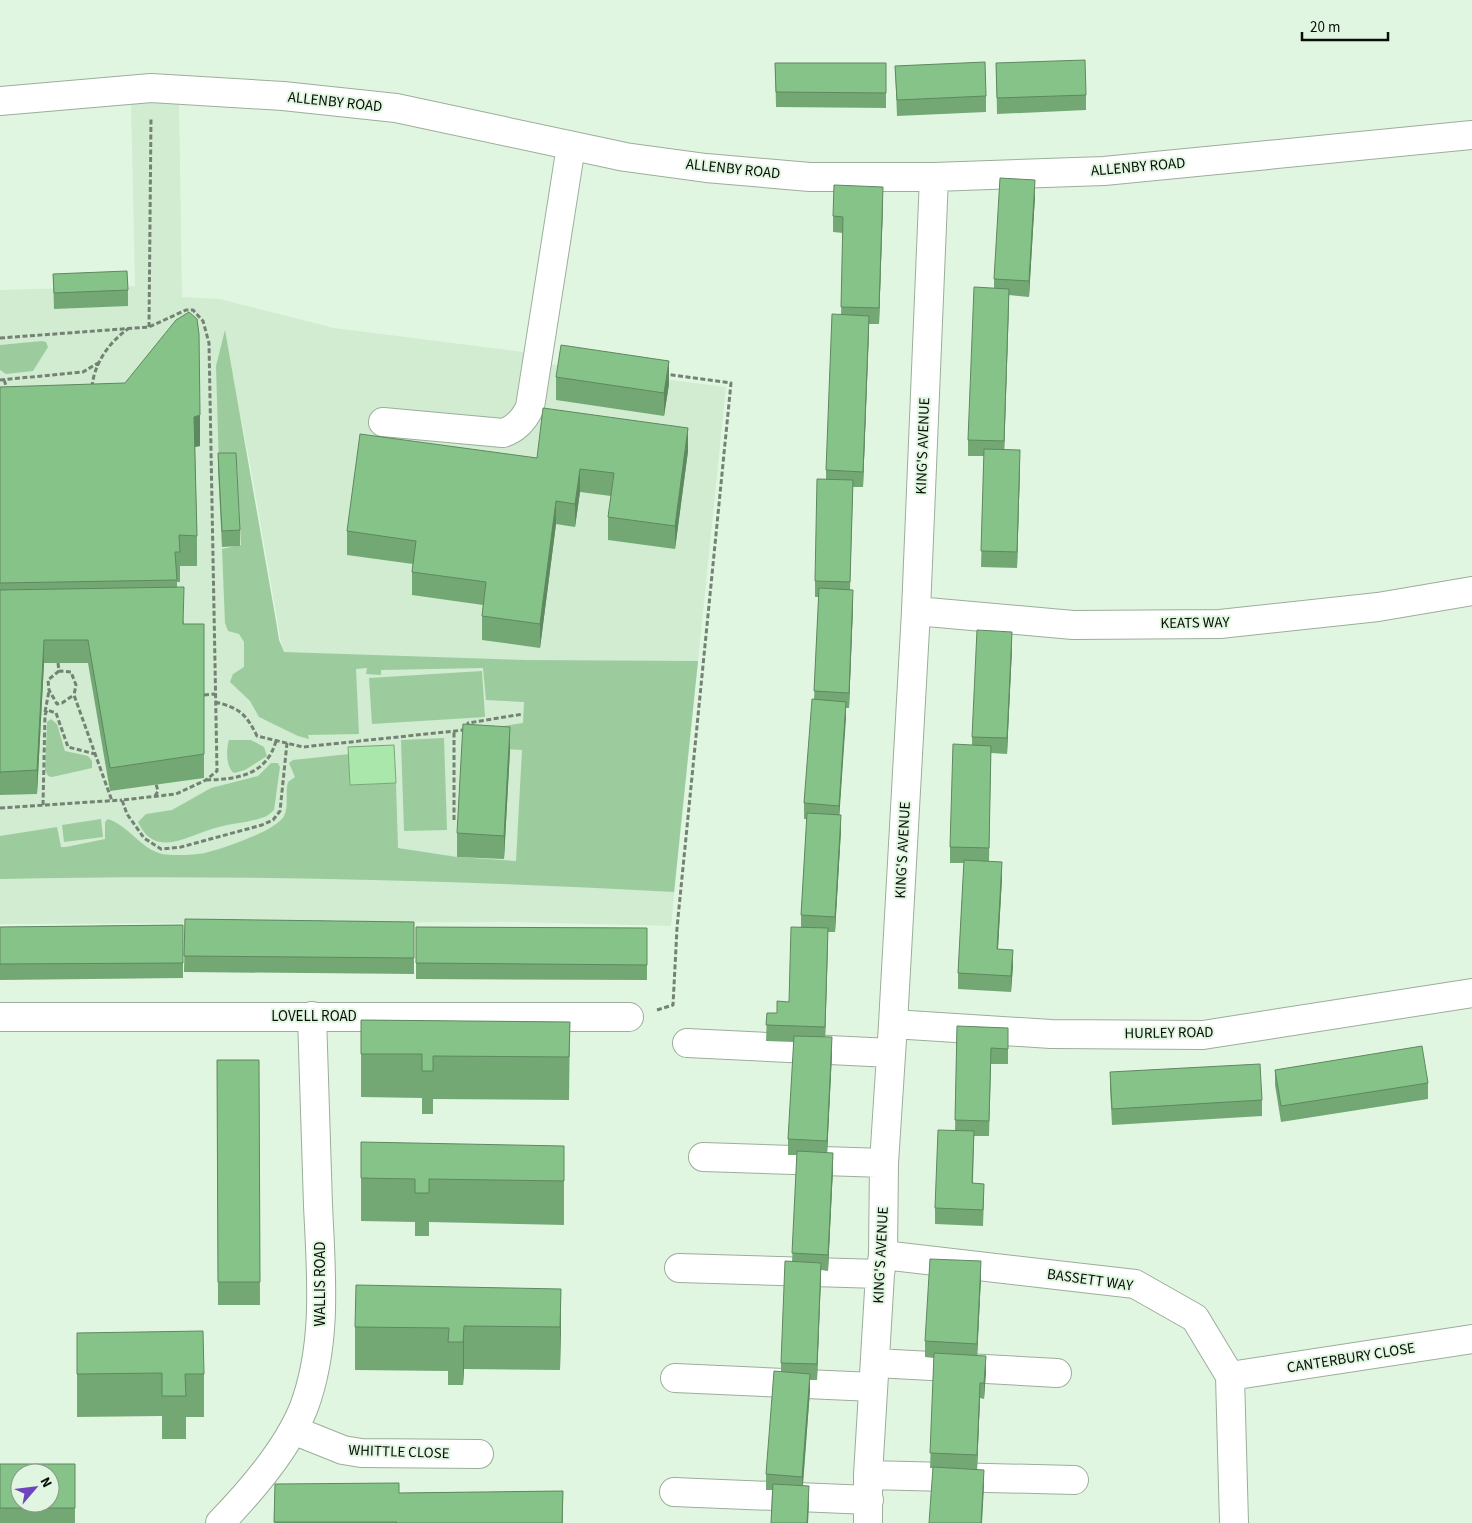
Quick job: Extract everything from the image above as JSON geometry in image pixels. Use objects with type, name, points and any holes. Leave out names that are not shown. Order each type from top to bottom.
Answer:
[{"type":"street","name":"ALLENBY ROAD","points":[[0,101],[151,88],[283,96],[396,108],[625,156],[706,168],[810,177],[934,177],[1104,171],[1472,135]]},
{"type":"street","points":[[383,422],[503,433],[516,427],[525,418],[530,407],[570,146]]},
{"type":"street","name":"KING'S AVENUE","points":[[868,1499],[882,1264],[884,1163],[916,611],[934,177]]},
{"type":"street","name":"KEATS WAY","points":[[916,611],[1073,625],[1220,624],[1378,606],[1472,591]]},
{"type":"street","name":"HURLEY ROAD","points":[[893,1024],[1051,1034],[1203,1035],[1472,993]]},
{"type":"street","name":"WALLIS ROAD","points":[[220,1523],[266,1470],[293,1430],[311,1384],[321,1326],[312,1016]]},
{"type":"street","name":"LOVELL ROAD","points":[[0,1017],[629,1017]]},
{"type":"street","points":[[686,1042],[891,1053]]},
{"type":"street","points":[[703,1157],[884,1163]]},
{"type":"street","name":"BASSETT WAY","points":[[679,1268],[882,1264],[1135,1284],[1195,1318],[1230,1376],[1234,1523]]},
{"type":"street","name":"CANTERBURY CLOSE","points":[[1230,1376],[1472,1339]]},
{"type":"street","points":[[676,1378],[1057,1372]]},
{"type":"street","name":"WHITTLE CLOSE","points":[[293,1430],[343,1450],[361,1453],[479,1454]]},
{"type":"street","points":[[674,1492],[868,1499],[1074,1480]]},
{"type":"path","points":[[149,327],[151,131]]},
{"type":"path","points":[[0,338],[149,327],[186,310],[193,310],[204,321],[209,343],[217,771],[206,780],[176,794],[112,801],[0,808]]},
{"type":"path","points":[[10,399],[2,380],[83,372],[98,363],[120,335],[129,328]]},
{"type":"path","points":[[92,392],[92,384],[98,363]]},
{"type":"path","points":[[629,1017],[673,1005],[677,928],[731,383],[662,374]]},
{"type":"path","points":[[58,663],[59,671]]},
{"type":"path","points":[[42,805],[44,715],[49,690],[48,680],[59,671],[71,672],[76,685],[74,695],[112,801]]},
{"type":"path","points":[[49,690],[57,704],[74,695]]},
{"type":"path","points":[[204,694],[215,694]]},
{"type":"path","points":[[42,700],[47,702]]},
{"type":"path","points":[[215,702],[238,709],[247,717],[258,736],[303,747],[468,729],[468,722],[523,714]]},
{"type":"path","points":[[44,715],[46,710],[56,714],[68,747],[95,754]]},
{"type":"path","points":[[454,731],[454,820]]},
{"type":"path","points":[[206,780],[235,779],[252,772],[269,758],[276,740]]},
{"type":"path","points":[[122,800],[127,814],[144,838],[161,849],[181,847],[262,825],[273,820],[280,811],[287,743]]},
{"type":"path","points":[[154,796],[158,791],[156,784]]},
{"type":"shaded area","points":[[131,101],[179,102],[182,297],[220,299],[334,328],[548,355],[548,364],[726,387],[671,926],[513,922],[0,924],[0,290],[135,286]],"holes":[[[238,401],[282,648],[279,640]]]},
{"type":"shaded area","points":[[225,330],[279,640],[284,652],[526,660],[698,661],[674,892],[506,884],[337,879],[169,877],[0,879],[0,836],[57,827],[61,847],[66,847],[105,839],[105,822],[108,819],[115,822],[148,847],[162,854],[201,854],[213,851],[260,833],[279,822],[284,816],[286,808],[288,782],[295,777],[289,763],[293,760],[349,754],[350,785],[396,783],[398,848],[457,857],[516,861],[522,750],[478,748],[478,730],[523,723],[524,702],[486,700],[483,668],[381,670],[381,675],[366,674],[367,668],[356,669],[359,734],[308,735],[309,739],[298,736],[259,717],[250,701],[230,682],[233,674],[244,667],[244,642],[239,634],[228,631],[225,623],[222,549],[241,545],[237,467],[219,467],[216,366]]},
{"type":"shaded area","points":[[46,342],[48,347],[33,371],[6,374],[0,370],[0,345]]},
{"type":"shaded area","points":[[482,671],[485,717],[372,724],[369,678]]},
{"type":"shaded area","points":[[51,719],[57,724],[65,751],[88,756],[92,761],[92,768],[52,777],[48,776],[45,770],[47,722]]},
{"type":"shaded area","points":[[444,738],[447,830],[404,831],[401,740]]},
{"type":"shaded area","points":[[229,740],[251,740],[264,747],[267,756],[245,770],[234,773],[229,767],[227,758]]},
{"type":"shaded area","points":[[394,745],[396,783],[350,785],[348,747]]},
{"type":"shaded area","points":[[271,763],[278,763],[280,767],[274,810],[265,817],[219,827],[182,840],[167,842],[156,841],[149,837],[138,822],[146,814],[172,810],[211,788],[258,776]]},
{"type":"shaded area","points":[[101,819],[103,837],[64,842],[62,825]]},
{"type":"building","points":[[1085,60],[1086,95],[997,98],[996,63]]},
{"type":"building","points":[[985,62],[986,96],[897,100],[895,66]]},
{"type":"building","points":[[775,63],[886,63],[886,93],[776,92]]},
{"type":"building","points":[[1000,178],[1035,180],[1029,281],[994,279]]},
{"type":"building","points":[[834,185],[883,187],[879,308],[841,307],[843,217],[833,216]]},
{"type":"building","points":[[127,271],[128,290],[54,293],[53,274]]},
{"type":"building","points":[[974,287],[1009,289],[1004,441],[968,440]]},
{"type":"building","points":[[189,312],[197,319],[199,334],[200,415],[194,417],[197,536],[179,535],[180,552],[175,552],[177,580],[0,583],[0,387],[125,383],[176,320]]},
{"type":"building","points":[[832,314],[869,316],[863,472],[826,470]]},
{"type":"building","points":[[561,345],[669,361],[664,393],[556,377]]},
{"type":"building","points":[[543,408],[688,428],[675,526],[608,517],[614,473],[580,469],[575,504],[556,501],[540,624],[482,616],[486,582],[412,572],[416,541],[347,531],[360,434],[537,458]]},
{"type":"building","points":[[984,449],[1020,450],[1017,552],[981,551]]},
{"type":"building","points":[[218,453],[236,453],[240,530],[222,531]]},
{"type":"building","points":[[817,479],[853,480],[850,582],[815,581]]},
{"type":"building","points":[[184,587],[183,624],[204,624],[204,754],[110,768],[88,640],[44,640],[37,770],[0,772],[0,590]]},
{"type":"building","points":[[819,588],[853,590],[849,693],[814,691]]},
{"type":"building","points":[[977,630],[1012,632],[1007,738],[972,737]]},
{"type":"building","points":[[812,699],[846,702],[839,806],[804,803]]},
{"type":"building","points":[[463,724],[510,727],[504,836],[457,833]]},
{"type":"building","points":[[953,744],[991,746],[989,848],[950,847]]},
{"type":"building","points":[[807,813],[841,815],[835,917],[801,915]]},
{"type":"building","points":[[964,860],[1002,862],[997,949],[1013,950],[1011,976],[958,973]]},
{"type":"building","points":[[185,919],[414,922],[414,958],[184,956]]},
{"type":"building","points":[[183,925],[183,963],[0,964],[0,927]]},
{"type":"building","points":[[416,927],[647,928],[647,965],[416,963]]},
{"type":"building","points":[[791,927],[828,928],[825,1027],[766,1025],[767,1013],[777,1013],[777,1001],[789,1002]]},
{"type":"building","points":[[361,1020],[570,1022],[569,1057],[433,1056],[433,1071],[422,1071],[422,1054],[361,1054]]},
{"type":"building","points":[[957,1026],[1008,1028],[1008,1049],[991,1048],[989,1121],[955,1120]]},
{"type":"building","points":[[794,1036],[832,1037],[827,1141],[788,1139]]},
{"type":"building","points":[[1422,1046],[1428,1083],[1281,1106],[1275,1070]]},
{"type":"building","points":[[217,1060],[259,1060],[260,1282],[218,1282]]},
{"type":"building","points":[[1260,1064],[1262,1100],[1112,1109],[1110,1072]]},
{"type":"building","points":[[938,1130],[974,1131],[972,1183],[984,1184],[983,1210],[935,1208]]},
{"type":"building","points":[[361,1142],[564,1146],[564,1181],[429,1179],[429,1193],[415,1193],[415,1179],[361,1178]]},
{"type":"building","points":[[797,1151],[833,1153],[828,1255],[792,1253]]},
{"type":"building","points":[[930,1259],[981,1261],[977,1344],[925,1341]]},
{"type":"building","points":[[785,1261],[821,1263],[817,1364],[781,1363]]},
{"type":"building","points":[[356,1285],[561,1289],[560,1327],[464,1326],[463,1342],[448,1342],[449,1328],[355,1327]]},
{"type":"building","points":[[203,1331],[204,1374],[185,1374],[186,1396],[162,1396],[162,1373],[77,1374],[77,1333]]},
{"type":"building","points":[[934,1353],[986,1356],[984,1383],[980,1383],[977,1455],[930,1453]]},
{"type":"building","points":[[774,1371],[810,1374],[802,1477],[766,1474]]},
{"type":"building","points":[[0,1464],[10,1464],[10,1508],[0,1508]]},
{"type":"building","points":[[60,1464],[75,1464],[75,1508],[60,1508]]},
{"type":"building","points":[[933,1467],[984,1470],[981,1523],[929,1523]]},
{"type":"building","points":[[399,1483],[399,1493],[563,1491],[562,1523],[274,1522],[275,1484]]},
{"type":"building","points":[[773,1484],[809,1486],[807,1523],[771,1523]]}]
